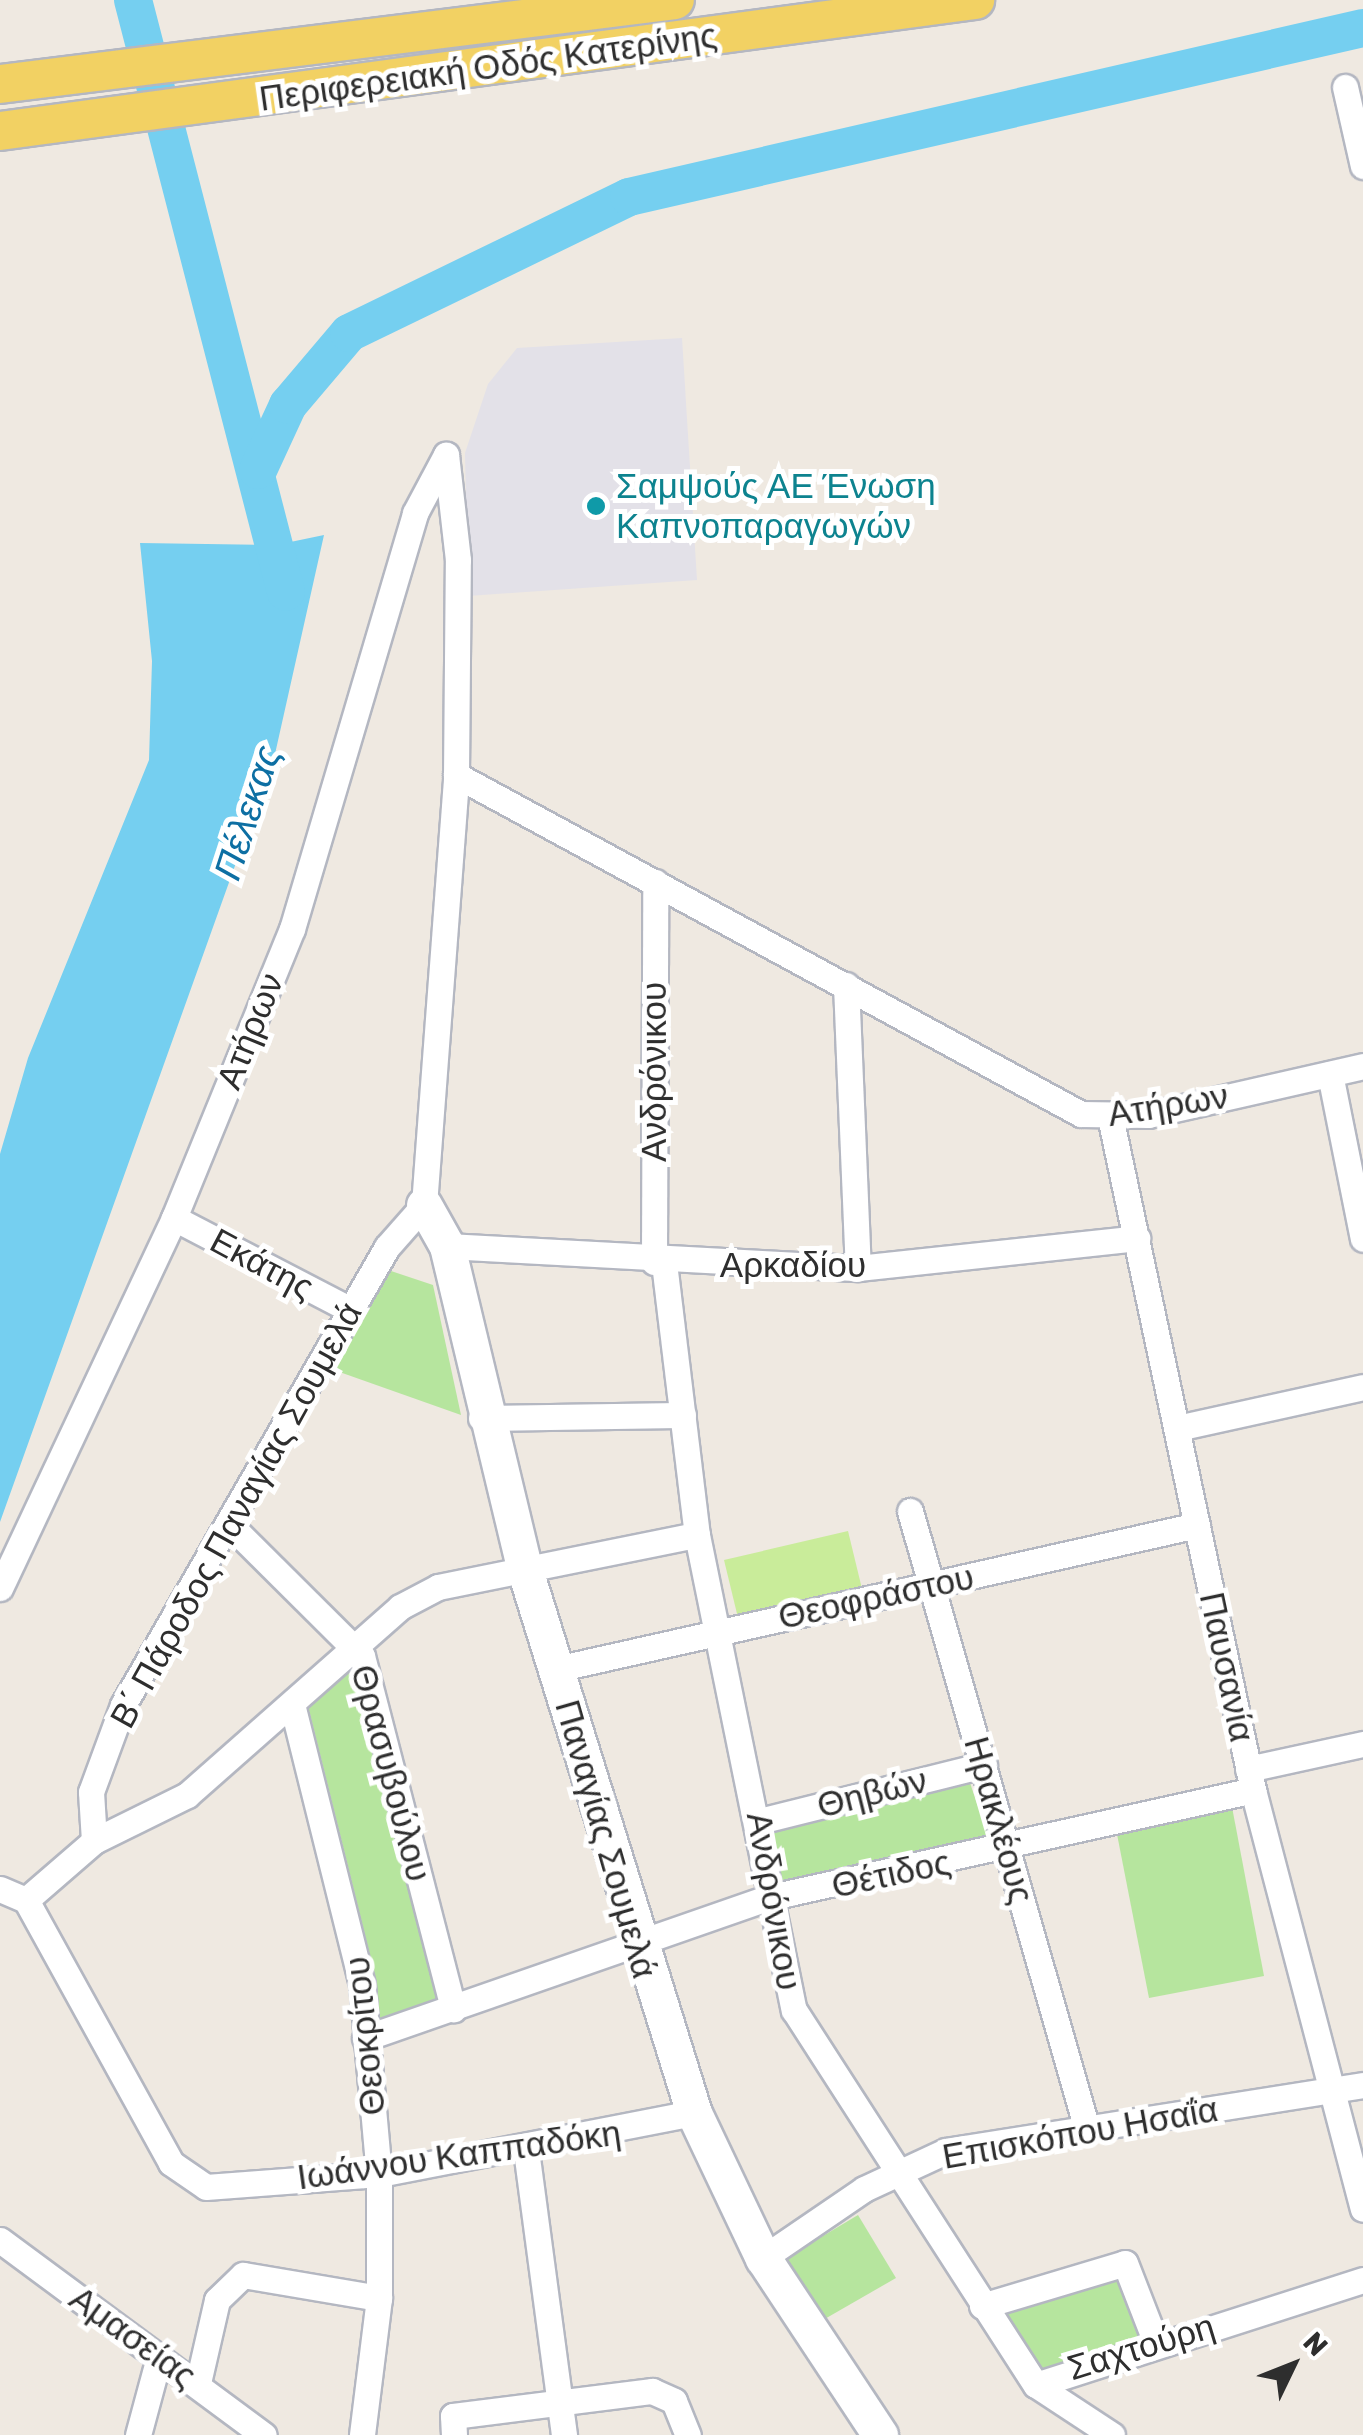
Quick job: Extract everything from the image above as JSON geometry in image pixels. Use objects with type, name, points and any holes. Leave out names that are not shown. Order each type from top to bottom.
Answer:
[{"type":"main road","name":"Περιφερειακή Οδός Κατερίνης","points":[[0,84],[346,46],[675,0]]},
{"type":"main road","name":"Περιφερειακή Οδός Κατερίνης","points":[[0,131],[356,87],[975,0]]},
{"type":"street","points":[[1345,86],[1363,166]]},
{"type":"street","name":"Ατήρων","points":[[0,1588],[174,1218],[292,929],[415,512],[446,456],[458,560],[456,774],[846,985],[1047,1100],[1111,1121],[1363,1066]]},
{"type":"street","points":[[424,1205],[456,774]]},
{"type":"street","name":"Ανδρόνικου","points":[[655,882],[659,1262],[697,1535],[760,1821],[794,2010],[1036,2385],[1112,2435]]},
{"type":"street","points":[[846,985],[858,1268]]},
{"type":"street","points":[[1330,1074],[1363,1239]]},
{"type":"street","name":"Παυσανία","points":[[1111,1121],[1251,1779],[1328,2093],[1363,2209]]},
{"type":"street","name":"Παναγίας Σουμελά","points":[[424,1205],[448,1246],[481,1418],[636,1947],[694,2113],[763,2258],[880,2435]]},
{"type":"street","name":"Β΄ Πάροδος Παναγίας Σουμελά","points":[[94,1841],[91,1792],[123,1704],[232,1527],[386,1247],[424,1205]]},
{"type":"street","name":"Εκάτης","points":[[174,1218],[351,1310]]},
{"type":"street","name":"Αρκαδίου","points":[[448,1246],[659,1262],[858,1268],[1137,1238]]},
{"type":"street","points":[[1177,1428],[1363,1387]]},
{"type":"street","points":[[481,1418],[683,1415]]},
{"type":"street","name":"Ηρακλέους","points":[[910,1512],[1086,2129]]},
{"type":"street","name":"Θεοφράστου","points":[[556,1668],[1197,1525]]},
{"type":"street","name":"Θρασυβούλου","points":[[232,1527],[356,1647],[453,2009]]},
{"type":"street","points":[[0,1889],[26,1900],[94,1841],[187,1795],[356,1647],[438,1586],[697,1535]]},
{"type":"street","name":"Θεοκρίτου","points":[[292,1704],[348,1907],[380,2174],[379,2298],[362,2435]]},
{"type":"street","name":"Θέτιδος","points":[[365,2038],[771,1897],[1008,1848],[1363,1744]]},
{"type":"street","name":"Θηβών","points":[[760,1821],[984,1765]]},
{"type":"street","name":"Ιωάννου Καππαδόκη","points":[[26,1900],[188,2181],[380,2174],[526,2150],[694,2113]]},
{"type":"street","name":"Επισκόπου Ησαΐα","points":[[763,2258],[897,2172],[946,2151],[1328,2093],[1363,2084]]},
{"type":"street","points":[[526,2150],[564,2435]]},
{"type":"street","name":"Αμασείας","points":[[0,2240],[264,2435]]},
{"type":"street","points":[[982,2306],[1125,2263],[1156,2343]]},
{"type":"street","points":[[198,2383],[217,2300],[233,2280],[258,2274],[379,2298]]},
{"type":"street","name":"Σαχτούρη","points":[[1036,2385],[1156,2343],[1363,2280]]},
{"type":"street","points":[[138,2435],[159,2357]]},
{"type":"street","points":[[454,2426],[561,2401],[660,2392],[688,2435]]},
{"type":"shaded area","points":[[682,338],[697,580],[468,596],[465,453],[488,384],[517,348]]},
{"type":"green space","points":[[388,1270],[433,1285],[461,1415],[331,1369]]},
{"type":"green space","points":[[848,1531],[863,1593],[739,1622],[724,1560]]},
{"type":"green space","points":[[358,1663],[443,2000],[377,2025],[371,1959],[308,1706]]},
{"type":"green space","points":[[969,1780],[989,1839],[780,1886],[771,1827]]},
{"type":"green space","points":[[1232,1807],[1264,1976],[1149,1998],[1116,1829]]},
{"type":"green space","points":[[858,2215],[896,2278],[816,2324],[776,2264]]},
{"type":"green space","points":[[1121,2276],[1146,2341],[1035,2376],[994,2312]]},
{"type":"water","points":[[324,535],[275,754],[0,1522],[0,1154],[28,1058],[149,760],[152,661],[140,543],[276,545]]},
{"type":"waterway","name":"Πέλεκας","points":[[133,0],[286,592]]},
{"type":"waterway","points":[[258,470],[288,405],[349,333],[629,197],[1363,28]]},
{"type":"place","name":"Σαμψούς ΑΕ Ένωση Καπνοπαραγωγών","points":[[596,506]]}]
